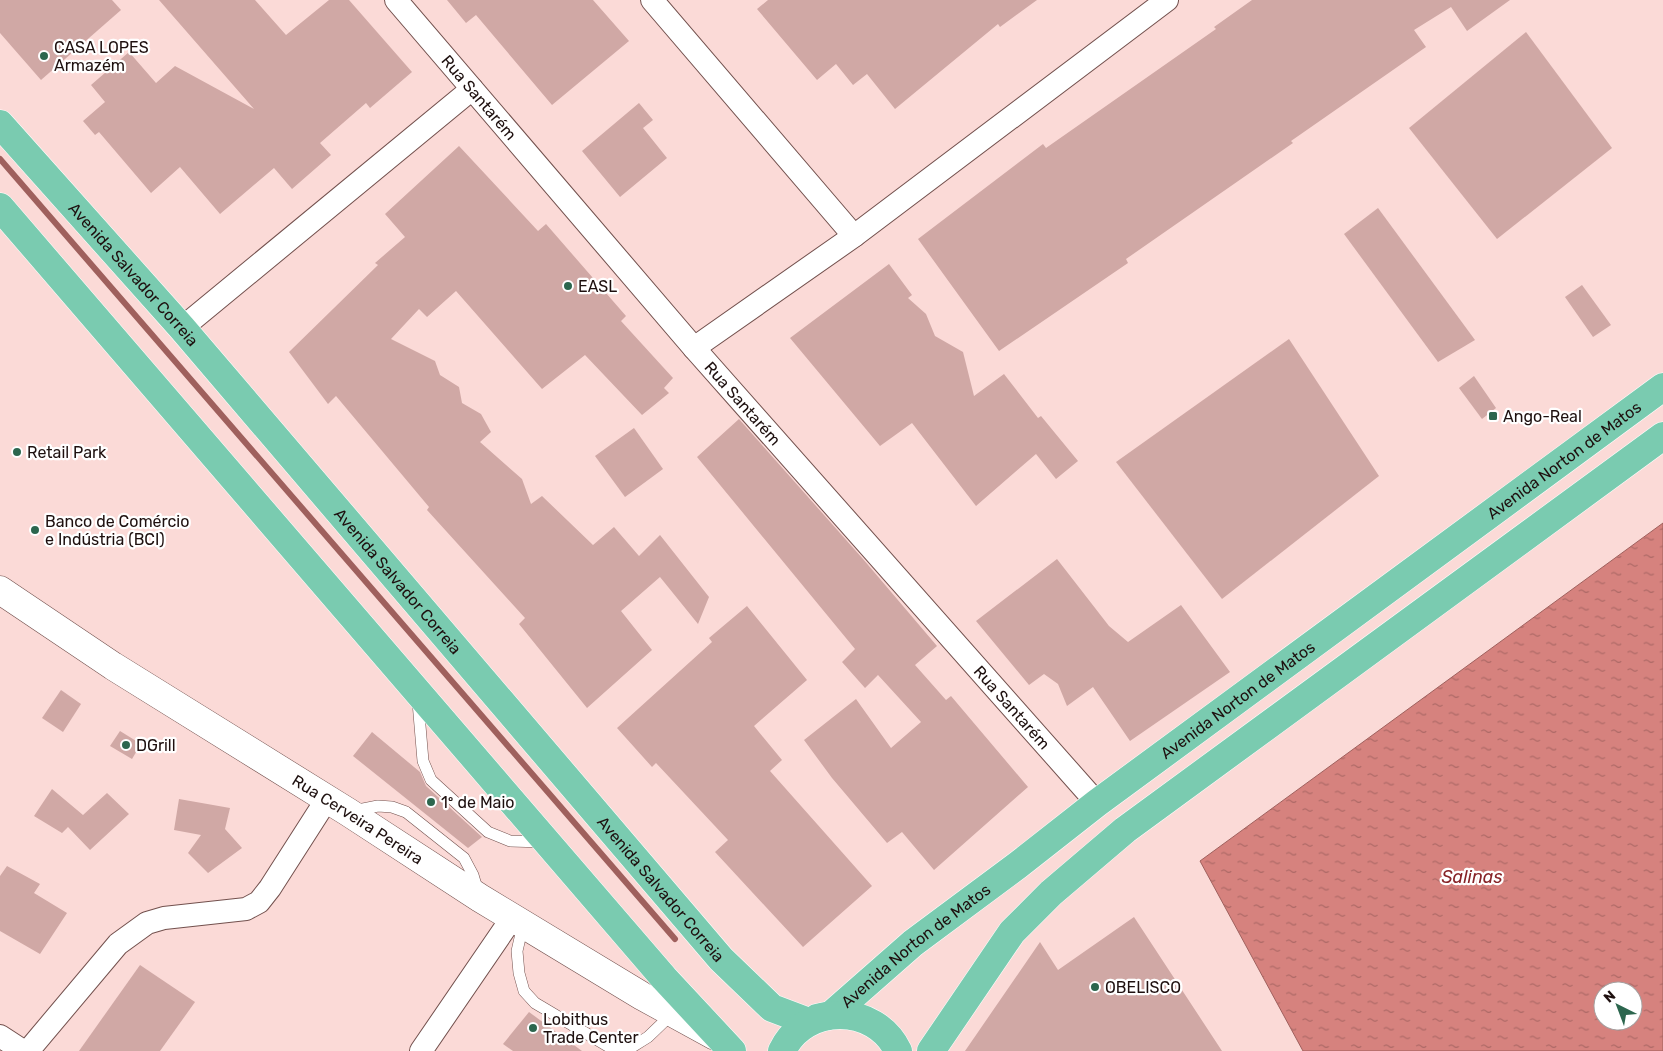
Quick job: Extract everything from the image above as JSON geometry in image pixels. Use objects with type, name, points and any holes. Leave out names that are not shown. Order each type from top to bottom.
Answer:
[{"type":"main road","name":"Avenida Salvador Correia","points":[[0,124],[182,328],[721,959],[772,1008],[820,1018],[844,1014],[870,1021],[890,1038],[898,1051]]},
{"type":"main road","points":[[0,207],[546,842],[664,978],[727,1045]]},
{"type":"main road","name":"Avenida Norton de Matos","points":[[782,1051],[790,1038],[820,1018],[913,943],[1018,865],[1097,803],[1663,387]]},
{"type":"main road","points":[[931,1051],[1012,932],[1051,893],[1125,830],[1663,436]]},
{"type":"main road","name":"Rua Cerveira Pereira","points":[[0,590],[113,666],[338,805],[480,898],[727,1045]]},
{"type":"street","name":"Rua Santarém","points":[[396,0],[694,348],[1097,803]]},
{"type":"street","points":[[652,0],[854,236]]},
{"type":"street","points":[[694,348],[854,236],[1167,0]]},
{"type":"street","points":[[182,328],[472,89]]},
{"type":"street","points":[[28,1051],[118,944],[146,923],[164,918],[246,910],[259,902],[338,805]]},
{"type":"street","points":[[421,1051],[518,921]]},
{"type":"street","points":[[0,1036],[23,1051]]},
{"type":"lane","points":[[418,693],[423,761],[432,780],[488,832],[510,841],[546,842]]},
{"type":"lane","points":[[518,921],[517,951],[519,973],[524,991],[535,1002],[611,1048],[632,1047],[648,1037],[673,1013]]},
{"type":"water","name":"Salinas","points":[[1663,523],[1663,1051],[1303,1051],[1200,861]]},
{"type":"building","name":"CASA LOPES Armazém","points":[[0,0],[112,0],[121,10],[41,80],[0,33]]},
{"type":"building","points":[[159,0],[255,0],[286,35],[329,0],[349,0],[412,72],[370,108],[366,103],[320,143],[331,155],[292,189],[274,168],[220,214],[180,167],[151,193],[99,132],[95,135],[83,121],[105,102],[91,85],[129,52],[156,83],[175,66],[254,109]]},
{"type":"building","points":[[447,0],[593,0],[629,41],[552,105],[476,15],[466,23]]},
{"type":"building","points":[[768,0],[1037,0],[1000,27],[998,24],[895,109],[867,74],[853,85],[836,64],[817,80],[757,9]]},
{"type":"building","points":[[1252,0],[1510,0],[1467,31],[1451,7],[1414,30],[1426,47],[1291,141],[1293,143],[1126,259],[1128,263],[999,351],[918,239],[1043,144],[1046,148],[1216,29],[1214,27]]},
{"type":"building","points":[[1526,32],[1612,148],[1497,239],[1409,128]]},
{"type":"building","points":[[639,103],[653,120],[643,128],[667,158],[620,197],[582,151]]},
{"type":"building","points":[[459,146],[538,231],[546,224],[626,316],[621,321],[673,378],[664,388],[669,393],[642,415],[585,355],[542,389],[456,291],[427,317],[419,309],[391,339],[435,361],[440,375],[459,387],[462,403],[481,414],[491,432],[480,442],[522,479],[531,504],[542,496],[593,545],[614,527],[639,556],[660,535],[709,597],[698,624],[660,577],[621,611],[652,650],[587,708],[519,624],[525,618],[427,510],[429,507],[336,396],[328,404],[289,352],[378,265],[375,263],[405,237],[385,214]]},
{"type":"building","points":[[1378,208],[1475,340],[1438,362],[1344,234]]},
{"type":"building","points":[[889,264],[912,295],[908,298],[926,314],[935,336],[963,352],[974,396],[1004,374],[1038,418],[1041,416],[1078,461],[1056,479],[1036,454],[976,506],[912,423],[880,446],[790,338]]},
{"type":"building","points":[[1582,285],[1611,325],[1593,337],[1565,297]]},
{"type":"building","points":[[1289,339],[1379,476],[1222,599],[1116,462]]},
{"type":"building","points":[[1474,376],[1496,408],[1482,419],[1459,388]]},
{"type":"building","points":[[739,419],[937,646],[915,665],[946,700],[951,696],[1028,787],[934,870],[902,832],[887,843],[832,778],[804,740],[856,699],[891,748],[921,722],[878,675],[865,688],[842,662],[855,649],[697,457]]},
{"type":"building","points":[[634,428],[663,469],[625,497],[595,456]]},
{"type":"building","points":[[1057,559],[1109,626],[1128,642],[1181,605],[1230,672],[1130,741],[1093,687],[1067,706],[1058,684],[1044,674],[1029,685],[976,621]]},
{"type":"building","points":[[747,606],[807,680],[754,726],[782,760],[770,771],[872,886],[803,947],[715,852],[728,840],[656,763],[652,767],[617,728],[712,642],[709,638]]},
{"type":"building","points":[[61,690],[81,704],[63,732],[42,718]]},
{"type":"building","name":"DGrill","points":[[120,731],[141,744],[132,759],[110,746]]},
{"type":"building","name":"1º de Maio","points":[[372,732],[420,772],[426,786],[482,837],[468,848],[353,756]]},
{"type":"building","points":[[52,789],[83,815],[107,793],[129,814],[90,850],[68,827],[62,833],[34,816]]},
{"type":"building","points":[[179,799],[230,808],[225,829],[242,848],[208,873],[188,853],[201,835],[174,830]]},
{"type":"building","points":[[7,866],[40,884],[34,893],[67,913],[40,954],[0,931],[0,876]]},
{"type":"building","name":"OBELISCO","points":[[1134,917],[1222,1051],[965,1051],[1040,942],[1058,970]]},
{"type":"building","points":[[140,965],[195,1002],[160,1051],[79,1051]]},
{"type":"building","name":"Lobithus Trade Center","points":[[529,1012],[582,1051],[513,1051],[503,1044]]},
{"type":"waterway","points":[[0,159],[675,939]]},
{"type":"place","name":"CASA LOPES Armazém","points":[[44,56]]},
{"type":"place","name":"EASL","points":[[568,286]]},
{"type":"place","name":"Ango-Real","points":[[1493,416]]},
{"type":"place","name":"Retail Park","points":[[17,452]]},
{"type":"place","name":"Banco de Comércio e Indústria (BCI)","points":[[35,530]]},
{"type":"place","name":"DGrill","points":[[126,745]]},
{"type":"place","name":"1º de Maio","points":[[431,802]]},
{"type":"place","name":"OBELISCO","points":[[1095,987]]},
{"type":"place","name":"Lobithus Trade Center","points":[[533,1028]]}]
